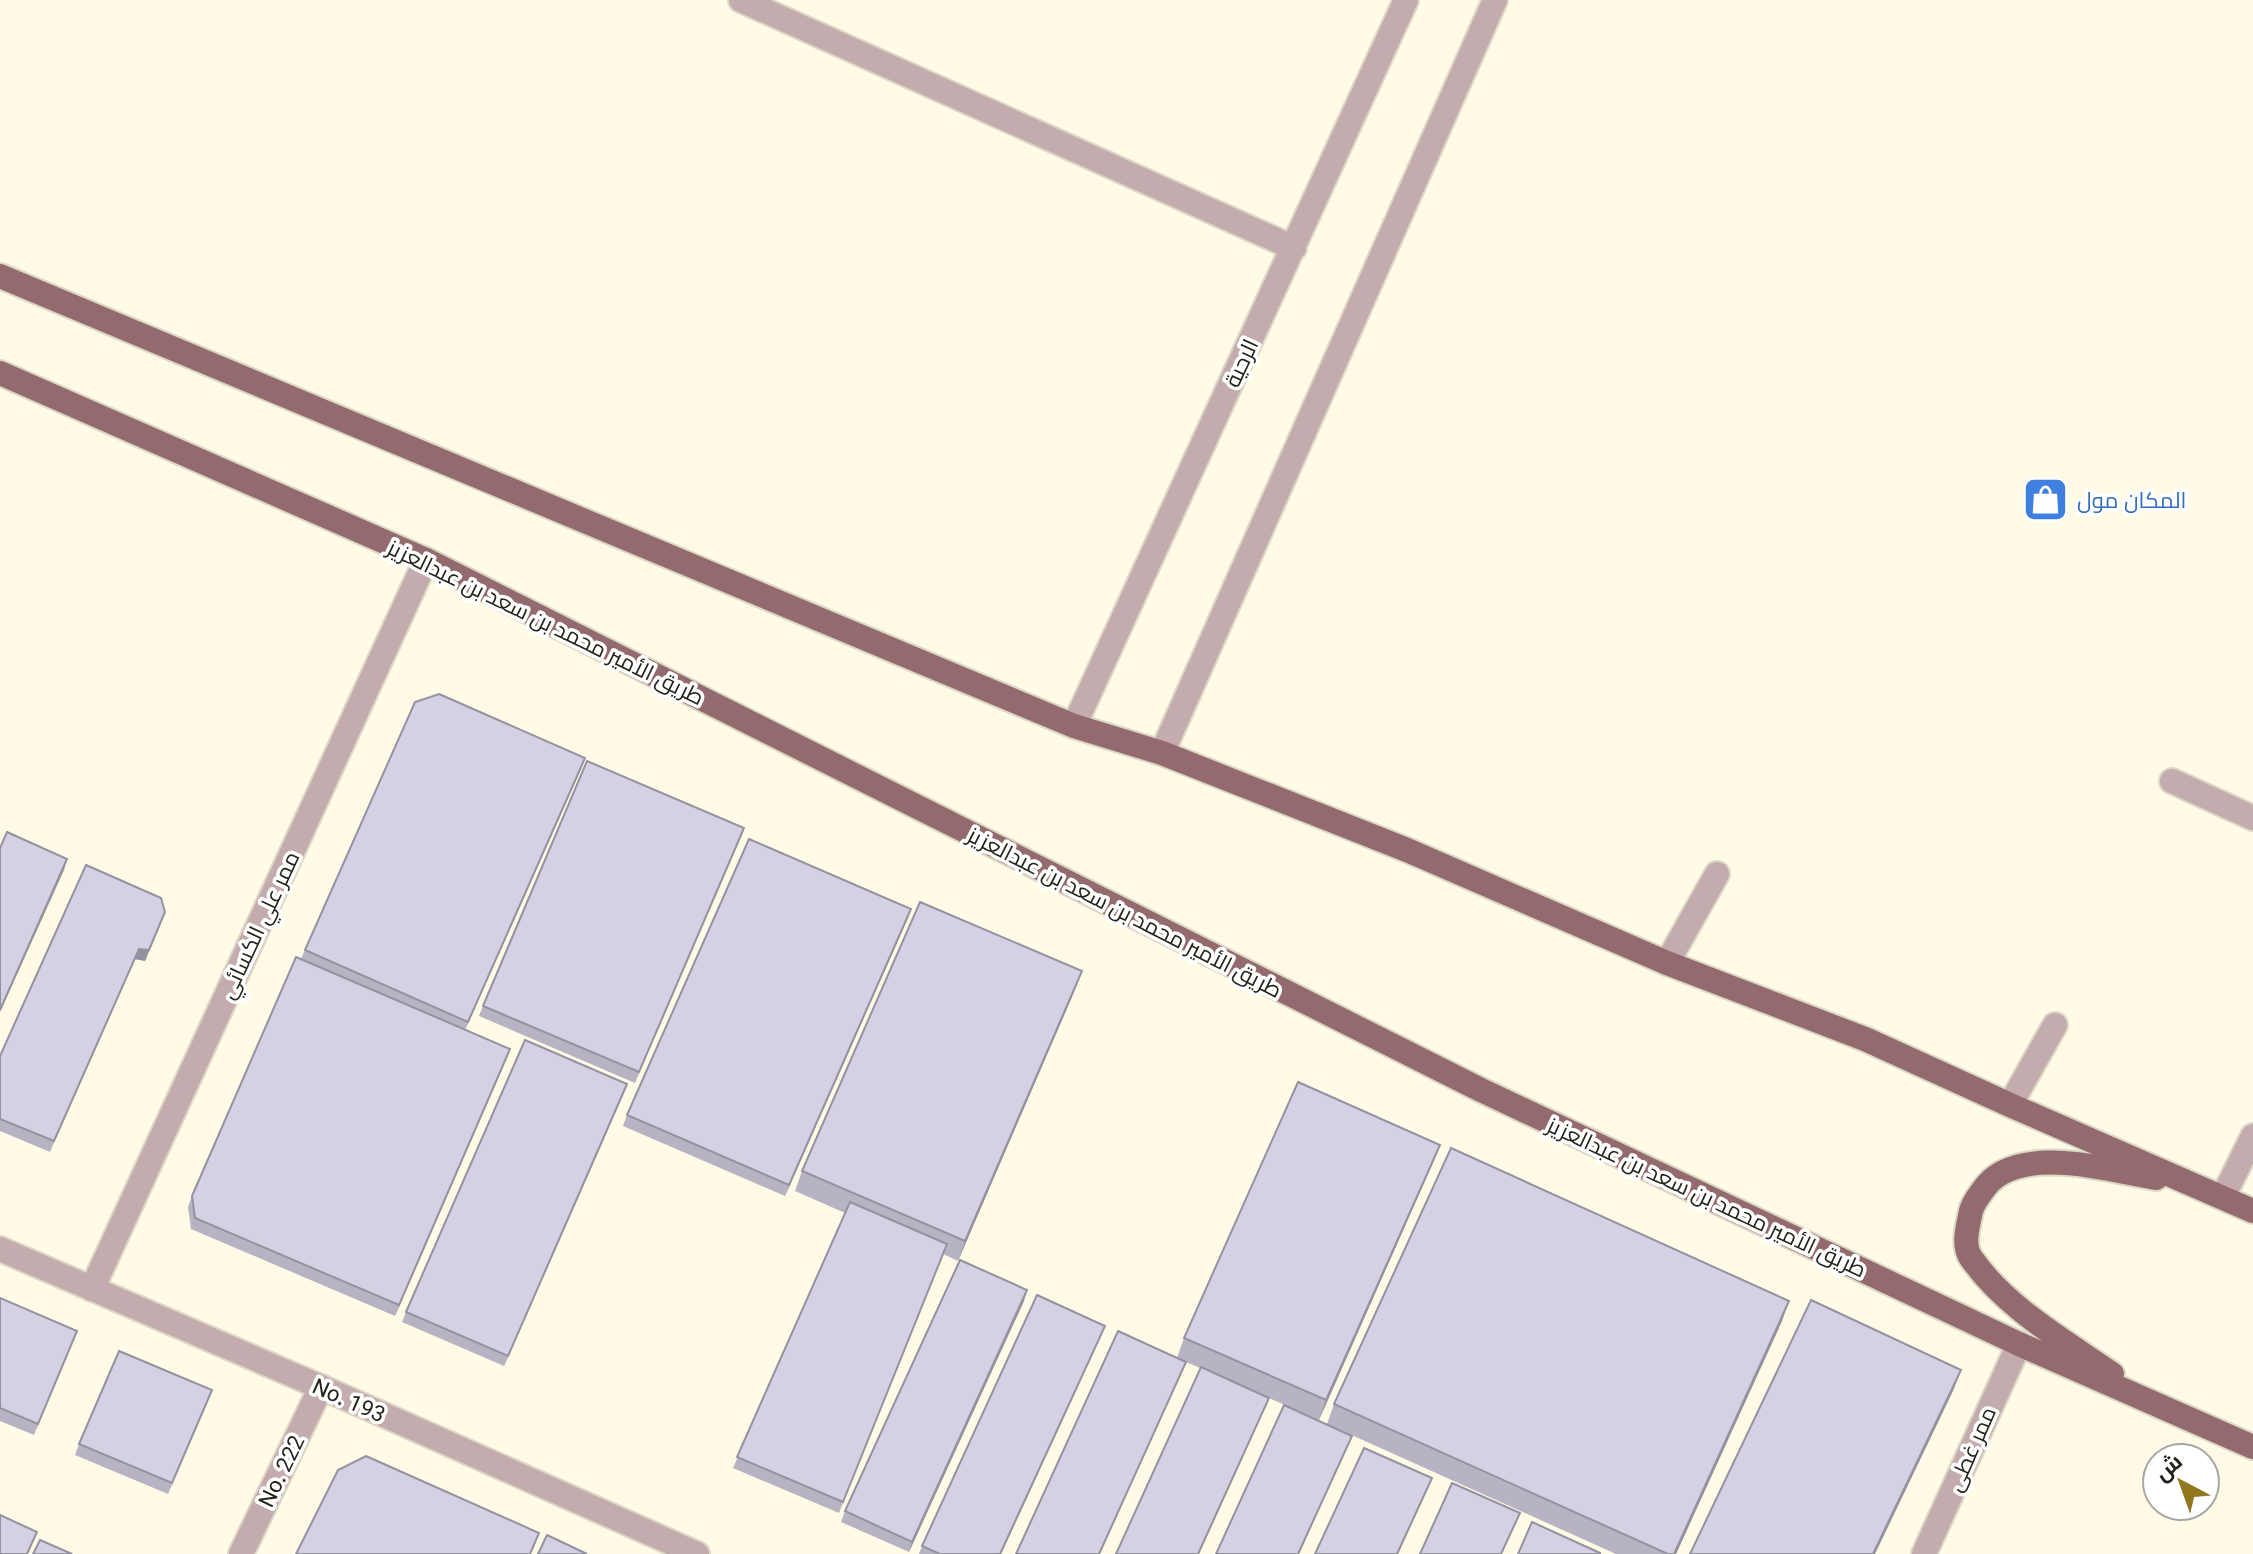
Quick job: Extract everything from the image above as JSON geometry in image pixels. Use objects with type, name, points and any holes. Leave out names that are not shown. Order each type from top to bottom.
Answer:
[{"type":"main road","points":[[0,276],[1074,726],[1162,753],[1407,850],[1667,963],[1865,1039],[2253,1211]]},
{"type":"main road","name":"طريق الأمير محمد بن سعد بن عبدالعزيز","points":[[0,373],[426,560],[1481,1090],[2019,1344],[2253,1447]]},
{"type":"main road","points":[[2157,1405],[2018,1308],[1969,1255],[1966,1234],[1972,1206],[1990,1180],[2029,1164],[2058,1162],[2194,1184]]},
{"type":"street","points":[[741,0],[1294,248]]},
{"type":"street","name":"الرحية","points":[[1074,726],[1406,0]]},
{"type":"street","points":[[1162,753],[1495,0]]},
{"type":"street","name":"ممر علي الكسائي","points":[[92,1289],[426,560]]},
{"type":"street","points":[[2172,781],[2253,818]]},
{"type":"street","points":[[1667,963],[1717,874]]},
{"type":"street","points":[[2010,1105],[2055,1025]]},
{"type":"street","points":[[2223,1197],[2253,1136]]},
{"type":"street","name":"No. 193","points":[[0,1249],[697,1554]]},
{"type":"street","name":"ممر غطى","points":[[1924,1554],[2019,1344]]},
{"type":"street","name":"No. 222","points":[[241,1554],[321,1387]]},
{"type":"building","points":[[439,694],[585,758],[468,1022],[305,950],[415,702]]},
{"type":"building","points":[[587,761],[744,828],[639,1072],[483,1006]]},
{"type":"building","points":[[7,832],[67,859],[0,1010],[0,848]]},
{"type":"building","points":[[749,839],[911,909],[789,1185],[627,1115]]},
{"type":"building","points":[[86,865],[161,898],[165,912],[149,950],[139,949],[54,1141],[0,1119],[0,1056]]},
{"type":"building","points":[[920,902],[1082,971],[965,1241],[802,1171]]},
{"type":"building","points":[[296,957],[510,1049],[399,1305],[195,1218],[192,1196]]},
{"type":"building","points":[[525,1040],[627,1084],[508,1356],[406,1312]]},
{"type":"building","points":[[1298,1082],[1440,1145],[1326,1400],[1184,1338]]},
{"type":"building","points":[[1451,1148],[1789,1301],[1674,1554],[1668,1554],[1334,1404]]},
{"type":"building","points":[[850,1202],[947,1244],[843,1502],[737,1457]]},
{"type":"building","points":[[960,1260],[1027,1290],[912,1542],[845,1511]]},
{"type":"building","points":[[1037,1295],[1105,1326],[1000,1554],[940,1554],[922,1546]]},
{"type":"building","points":[[0,1298],[77,1331],[38,1424],[0,1408]]},
{"type":"building","points":[[1811,1300],[1961,1370],[1873,1554],[1690,1554]]},
{"type":"building","points":[[1118,1331],[1186,1362],[1099,1554],[1016,1554]]},
{"type":"building","points":[[119,1351],[212,1390],[172,1483],[79,1444]]},
{"type":"building","points":[[1201,1367],[1269,1398],[1198,1554],[1116,1554]]},
{"type":"building","points":[[1284,1405],[1352,1436],[1298,1554],[1216,1554]]},
{"type":"building","points":[[1364,1448],[1432,1478],[1397,1554],[1315,1554]]},
{"type":"building","points":[[366,1456],[539,1533],[530,1554],[296,1554],[338,1470]]},
{"type":"building","points":[[1452,1483],[1520,1513],[1501,1554],[1420,1554]]},
{"type":"building","points":[[0,1515],[37,1532],[27,1554],[0,1554]]},
{"type":"building","points":[[1532,1522],[1600,1553],[1600,1554],[1518,1554]]},
{"type":"building","points":[[547,1535],[587,1554],[538,1554]]},
{"type":"building","points":[[40,1540],[72,1554],[33,1554]]},
{"type":"place","name":"المكان مول","points":[[2046,500]]}]
